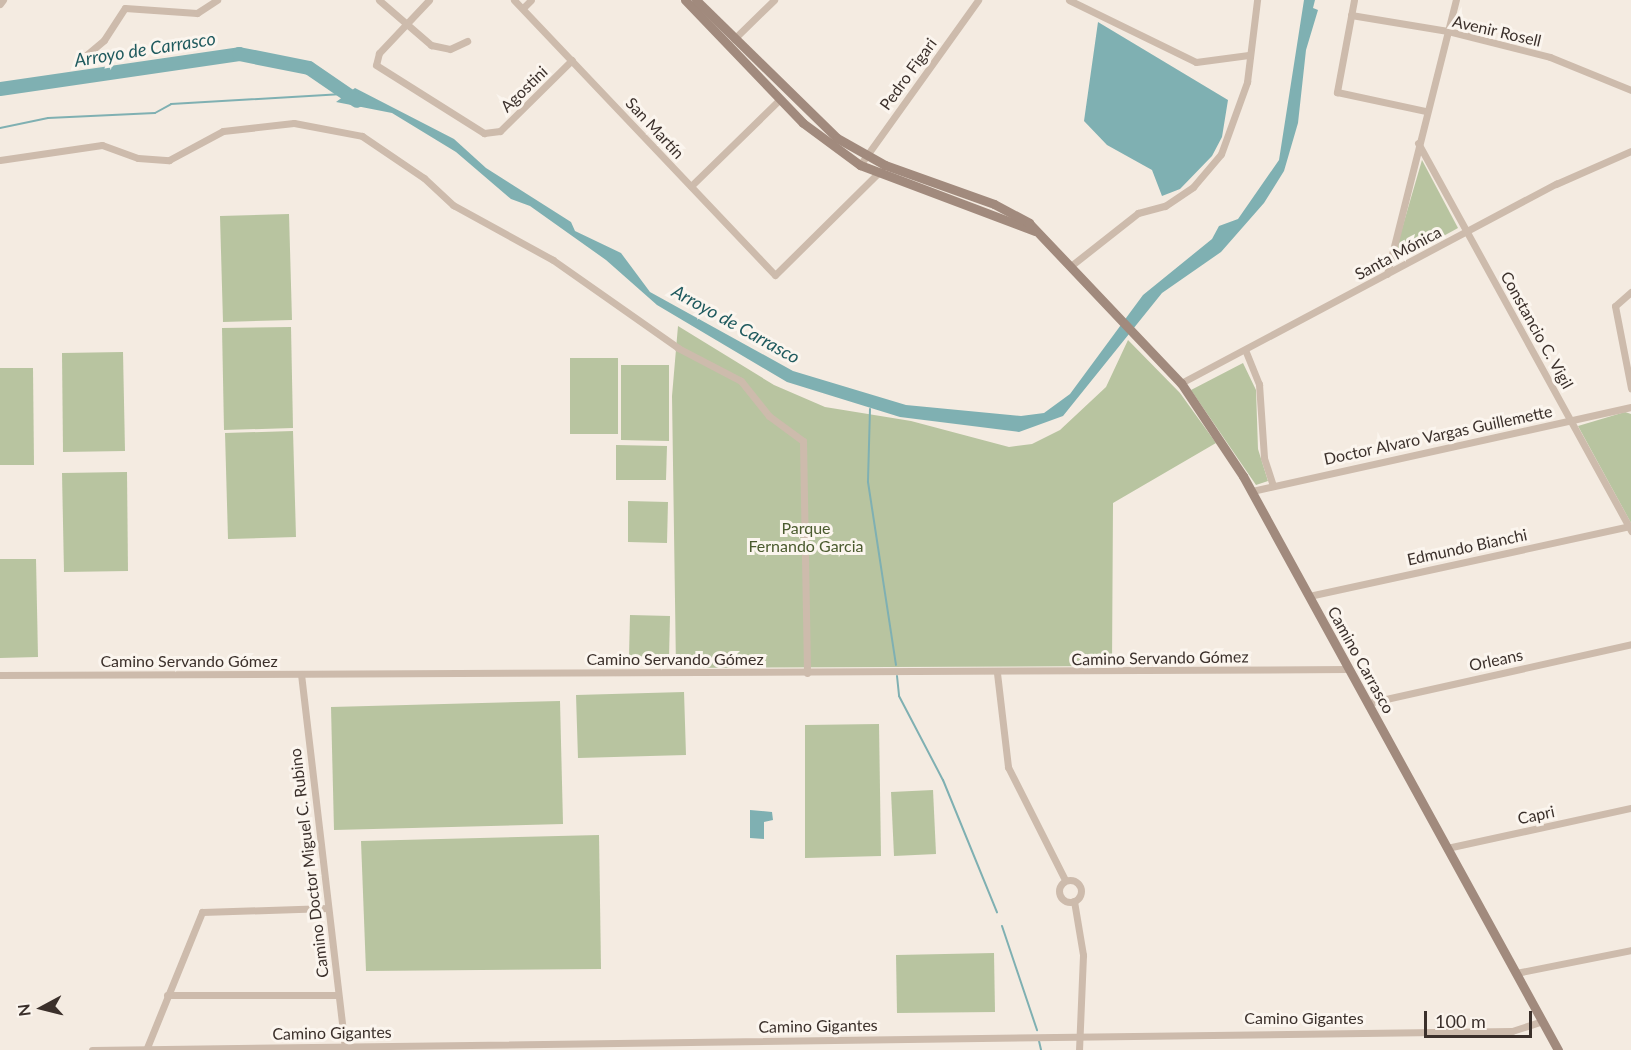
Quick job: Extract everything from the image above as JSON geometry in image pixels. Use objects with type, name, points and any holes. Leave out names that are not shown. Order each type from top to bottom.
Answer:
[{"type":"main road","points":[[685,0],[779,100],[860,165],[882,169]]},
{"type":"main road","points":[[696,0],[810,117],[866,155],[882,169]]},
{"type":"main road","name":"Camino Carrasco","points":[[882,169],[1035,231],[1072,265],[1181,383],[1252,491],[1558,1050]]},
{"type":"street","points":[[84,57],[104,40],[125,8],[197,13],[217,0]]},
{"type":"street","points":[[379,0],[440,48],[467,41]]},
{"type":"street","points":[[407,23],[429,0]]},
{"type":"street","name":"San Martín","points":[[514,0],[775,275],[882,169]]},
{"type":"street","points":[[523,8],[531,0]]},
{"type":"street","points":[[734,39],[774,0]]},
{"type":"street","name":"Pedro Figari","points":[[860,165],[978,0]]},
{"type":"street","points":[[1069,0],[1196,62],[1249,55]]},
{"type":"street","points":[[1072,265],[1118,227],[1165,206],[1205,173],[1230,136],[1249,55],[1257,0]]},
{"type":"street","points":[[1354,0],[1337,92],[1426,111]]},
{"type":"street","points":[[1387,274],[1426,111],[1456,0]]},
{"type":"street","name":"Avenir Rosell","points":[[1351,15],[1448,31],[1550,57],[1631,90]]},
{"type":"street","name":"Agostini","points":[[407,23],[378,53],[376,65],[386,74],[493,135],[572,60]]},
{"type":"street","points":[[691,186],[779,100]]},
{"type":"street","points":[[0,160],[102,145],[138,158],[169,160],[223,132],[294,123],[362,136],[424,178],[453,205],[553,260],[678,348],[741,381],[769,416],[803,441],[807,673]]},
{"type":"street","name":"Constancio C. Vigil","points":[[1418,143],[1630,528]]},
{"type":"street","name":"Santa Mónica","points":[[1181,383],[1246,352],[1467,232],[1631,151]]},
{"type":"street","points":[[1631,292],[1616,302],[1631,388]]},
{"type":"street","points":[[1246,352],[1259,384],[1264,458],[1273,485]]},
{"type":"street","name":"Doctor Alvaro Vargas Guillemette","points":[[1252,491],[1631,407]]},
{"type":"street","name":"Edmundo Bianchi","points":[[1309,596],[1630,528]]},
{"type":"street","name":"Orleans","points":[[1368,703],[1631,644]]},
{"type":"street","name":"Camino Servando Gómez","points":[[0,675],[997,673],[1349,669]]},
{"type":"street","points":[[997,673],[1008,767],[1065,880],[1080,886],[1074,902],[1083,955],[1079,1050]]},
{"type":"street","name":"Camino Doctor Miguel C. Rubino","points":[[301,674],[345,1048]]},
{"type":"street","name":"Capri","points":[[1447,848],[1631,808]]},
{"type":"street","points":[[1065,880],[1059,895],[1074,902]]},
{"type":"street","points":[[146,1050],[202,912],[328,908]]},
{"type":"street","points":[[1516,973],[1631,950]]},
{"type":"street","points":[[167,995],[338,995]]},
{"type":"street","name":"Camino Gigantes","points":[[92,1050],[673,1046],[1079,1035],[1512,1031],[1542,1021]]},
{"type":"green space","points":[[1422,160],[1458,228],[1398,261],[1394,256]]},
{"type":"green space","points":[[289,214],[292,320],[223,322],[220,216]]},
{"type":"green space","name":"Parque Fernando Garcia","points":[[678,326],[774,385],[825,407],[911,421],[1009,447],[1032,444],[1060,430],[1106,387],[1128,340],[1180,393],[1216,443],[1113,503],[1112,666],[676,668],[672,396]]},
{"type":"green space","points":[[291,327],[293,428],[224,430],[222,328]]},
{"type":"green space","points":[[123,352],[125,451],[63,452],[62,353]]},
{"type":"green space","points":[[570,358],[618,358],[618,434],[570,434]]},
{"type":"green space","points":[[1243,363],[1256,390],[1258,449],[1268,481],[1256,485],[1191,390]]},
{"type":"green space","points":[[621,365],[669,365],[669,441],[621,440]]},
{"type":"green space","points":[[0,368],[33,368],[34,465],[0,465]]},
{"type":"green space","points":[[1625,412],[1631,414],[1631,523],[1578,426]]},
{"type":"green space","points":[[293,431],[296,537],[228,539],[225,433]]},
{"type":"green space","points":[[616,445],[667,446],[666,480],[616,480]]},
{"type":"green space","points":[[127,472],[128,571],[64,572],[62,473]]},
{"type":"green space","points":[[628,501],[668,502],[667,543],[628,542]]},
{"type":"green space","points":[[0,559],[36,559],[38,657],[0,658]]},
{"type":"green space","points":[[630,615],[670,616],[669,657],[629,656]]},
{"type":"green space","points":[[684,692],[686,755],[578,758],[576,695]]},
{"type":"green space","points":[[560,701],[563,824],[334,830],[331,707]]},
{"type":"green space","points":[[879,724],[881,856],[805,858],[805,725]]},
{"type":"green space","points":[[933,790],[936,854],[894,856],[891,792]]},
{"type":"green space","points":[[599,835],[601,969],[366,971],[361,841]]},
{"type":"green space","points":[[994,953],[995,1012],[897,1013],[896,955]]},
{"type":"water","points":[[1304,0],[1315,0],[1313,8],[1318,10],[1306,50],[1298,123],[1284,171],[1264,203],[1221,252],[1162,293],[1063,416],[1019,432],[900,417],[787,382],[657,305],[606,260],[530,206],[511,199],[456,152],[392,113],[336,102],[355,88],[454,139],[486,168],[571,222],[575,231],[621,253],[650,292],[793,371],[906,405],[1021,416],[1044,413],[1070,394],[1143,295],[1212,239],[1219,226],[1238,219],[1279,160]]},
{"type":"water","points":[[1098,22],[1228,100],[1222,137],[1212,156],[1180,189],[1162,196],[1152,170],[1107,145],[1084,121]]},
{"type":"water","points":[[750,810],[772,812],[773,820],[764,822],[764,839],[750,838]]},
{"type":"waterway","name":"Arroyo de Carrasco","points":[[0,89],[239,54],[309,68],[357,101]]},
{"type":"waterway","points":[[0,128],[48,118],[155,113],[171,104],[343,94]]},
{"type":"waterway","points":[[870,409],[868,482],[896,665]]},
{"type":"waterway","points":[[897,676],[899,696],[943,780],[997,912]]},
{"type":"waterway","points":[[1002,926],[1037,1030]]},
{"type":"waterway","points":[[1039,1041],[1041,1050]]}]
